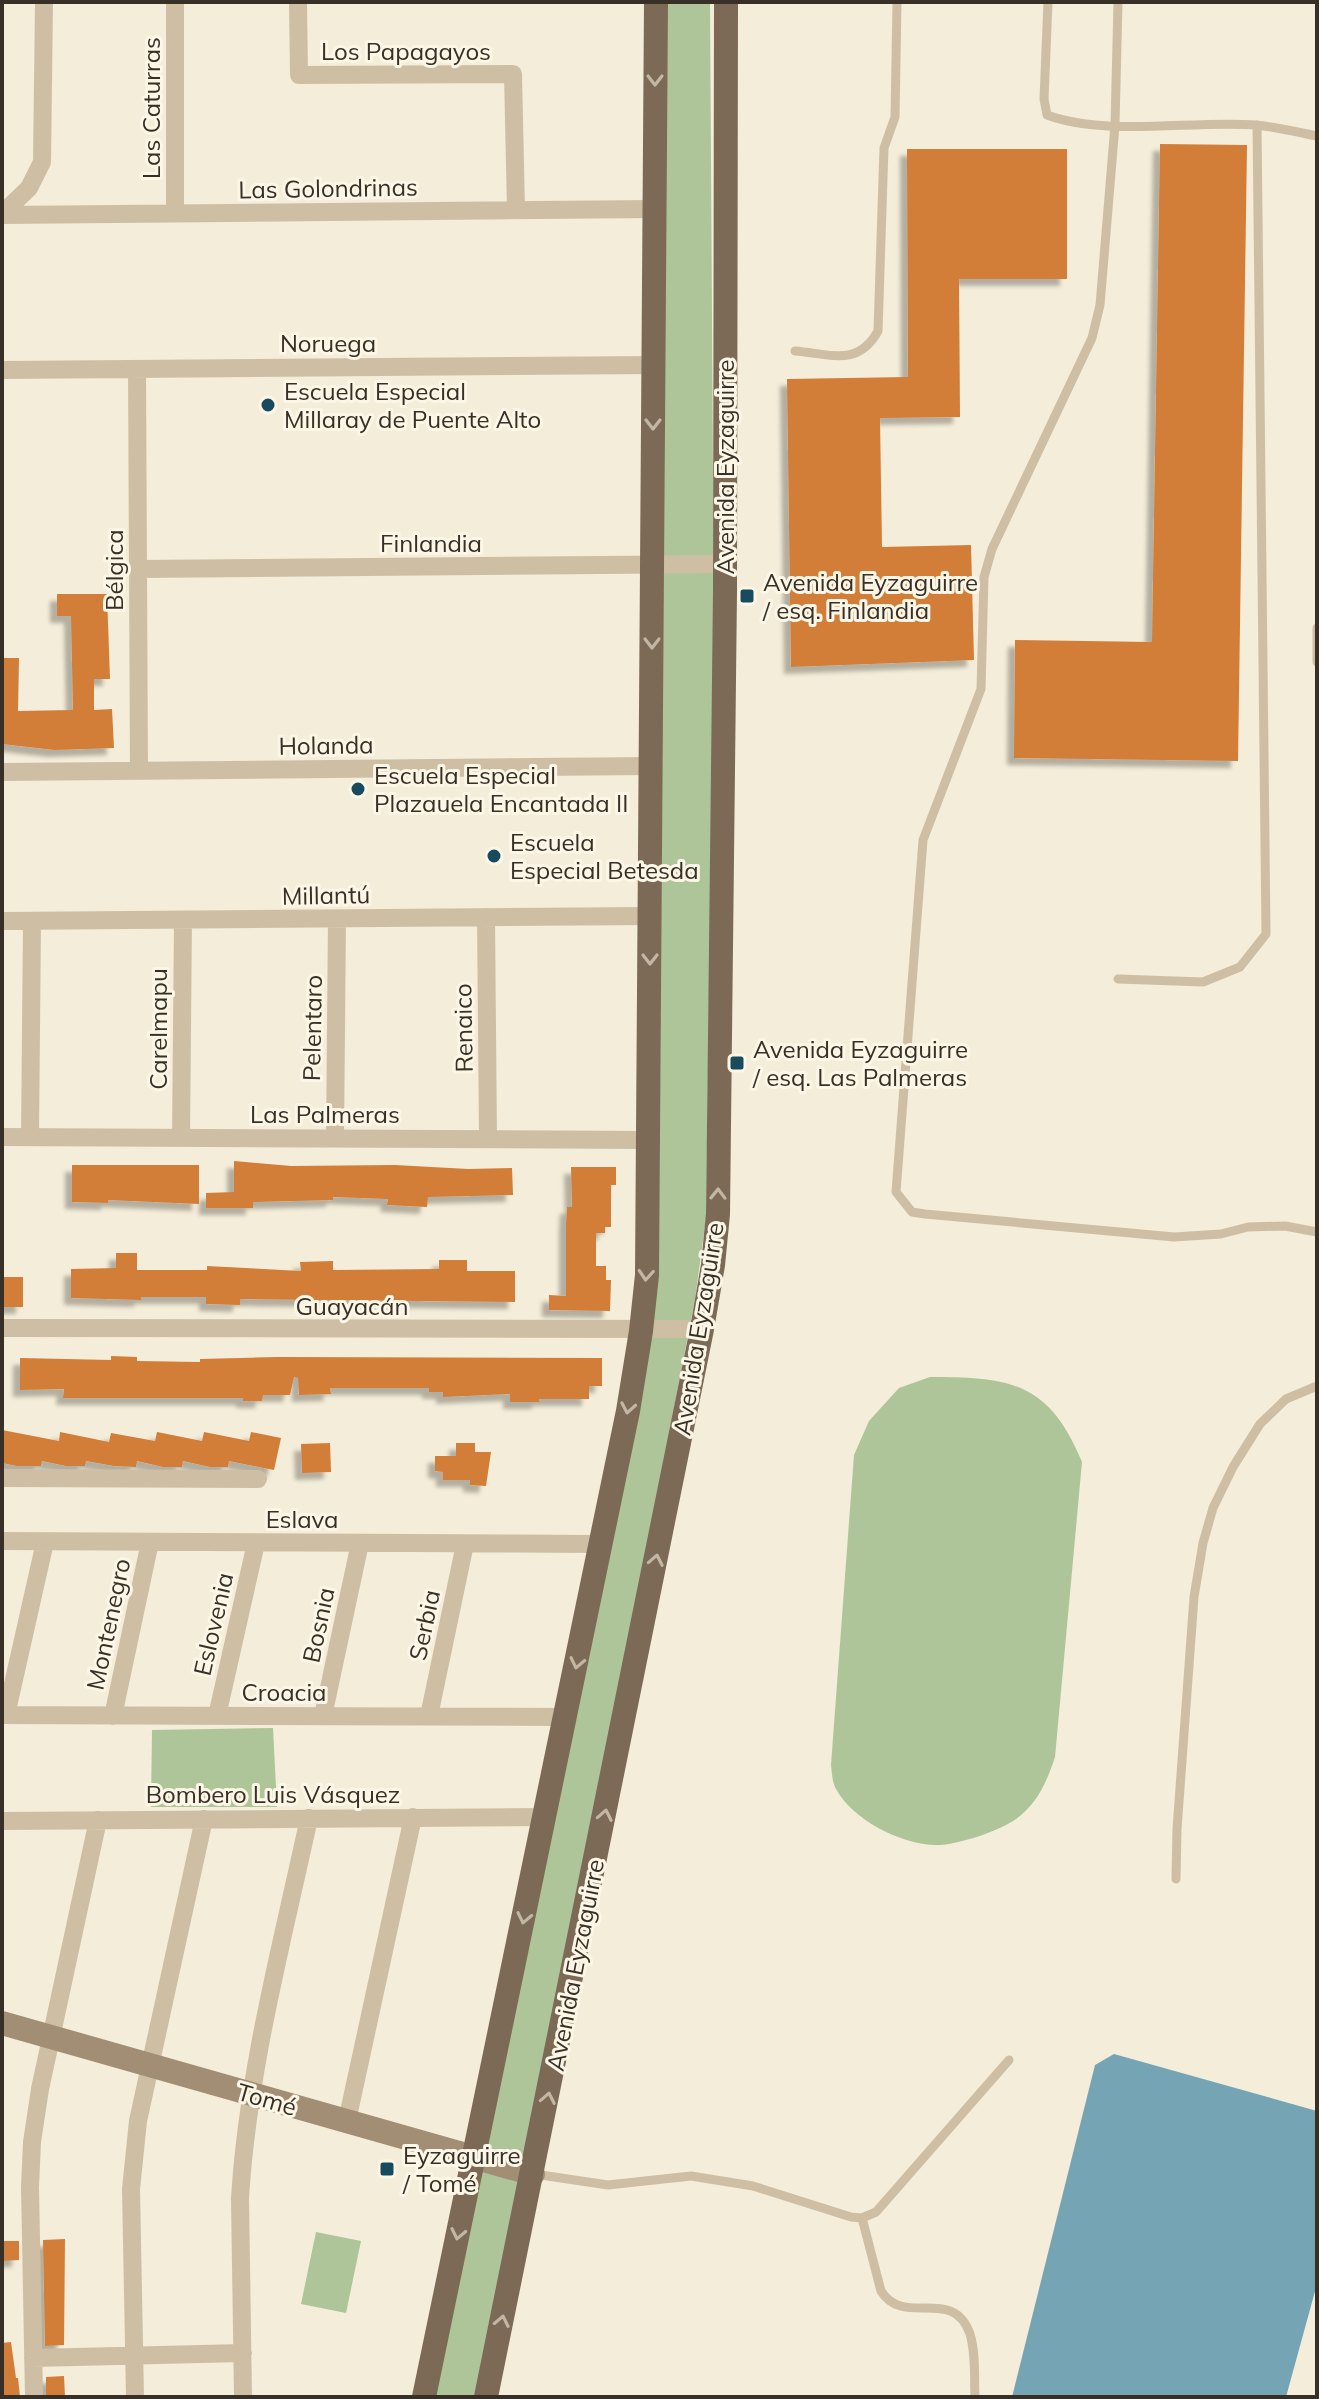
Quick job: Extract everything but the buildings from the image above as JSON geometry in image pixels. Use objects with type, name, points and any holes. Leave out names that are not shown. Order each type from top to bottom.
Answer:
[{"type":"main road","points":[[424,2397],[566,1717],[641,1331],[648,1241],[656,2]]},
{"type":"main road","name":"Avenida Eyzaguirre","points":[[486,2397],[702,1329],[718,1214],[726,2]]},
{"type":"street","points":[[2,214],[29,188],[42,162],[44,2]]},
{"type":"street","name":"Las Caturras","points":[[175,2],[175,213]]},
{"type":"street","name":"Los Papagayos","points":[[298,2],[299,75],[513,74],[516,210]]},
{"type":"street","name":"Las Golondrinas","points":[[2,214],[655,209]]},
{"type":"street","name":"Noruega","points":[[2,370],[654,365]]},
{"type":"street","name":"Bélgica","points":[[137,369],[139,770]]},
{"type":"street","name":"Finlandia","points":[[138,569],[724,564]]},
{"type":"street","name":"Holanda","points":[[2,772],[651,766]]},
{"type":"street","name":"Millantú","points":[[2,921],[650,916]]},
{"type":"street","name":"Renaico","points":[[486,917],[488,1139]]},
{"type":"street","name":"Pelentaro","points":[[335,1138],[337,919]]},
{"type":"street","name":"Carelmapu","points":[[181,1138],[183,920]]},
{"type":"street","points":[[30,1137],[32,921]]},
{"type":"street","name":"Las Palmeras","points":[[2,1137],[648,1140]]},
{"type":"street","name":"Guayacán","points":[[2,1328],[702,1329]]},
{"type":"street","points":[[2,1478],[258,1479]]},
{"type":"street","name":"Eslava","points":[[2,1541],[601,1544]]},
{"type":"street","points":[[4,1715],[45,1542]]},
{"type":"street","name":"Montenegro","points":[[113,1716],[150,1542]]},
{"type":"street","name":"Eslovenia","points":[[217,1716],[256,1543]]},
{"type":"street","name":"Bosnia","points":[[323,1716],[360,1543]]},
{"type":"street","name":"Serbia","points":[[429,1716],[465,1544]]},
{"type":"street","name":"Croacia","points":[[4,1715],[566,1717]]},
{"type":"street","points":[[347,2121],[413,1817]]},
{"type":"street","name":"Bombero Luis Vásquez","points":[[2,1821],[545,1817]]},
{"type":"street","points":[[243,2397],[240,2198],[253,2072],[309,1818]]},
{"type":"street","points":[[135,2397],[132,2167],[138,2121],[204,1819]]},
{"type":"street","points":[[34,2397],[31,2165],[36,2115],[98,1820]]},
{"type":"street","name":"Tomé","points":[[2,2023],[533,2174]]},
{"type":"street","points":[[33,2358],[243,2353]]},
{"type":"lane","points":[[795,351],[854,355],[869,346],[878,331],[884,148],[895,117],[897,2]]},
{"type":"lane","points":[[1048,2],[1044,99],[1047,115],[1066,122],[1115,125],[1257,125],[1317,136]]},
{"type":"lane","points":[[1118,2],[1115,125],[1100,305],[1092,338],[992,549],[984,577],[981,689],[923,840],[896,1192],[912,1212],[956,1217],[1174,1237],[1221,1234],[1248,1227],[1285,1226],[1317,1232]]},
{"type":"lane","points":[[1118,979],[1203,982],[1240,967],[1266,934],[1257,125]]},
{"type":"lane","points":[[1317,628],[1317,662]]},
{"type":"lane","points":[[1176,1879],[1194,1597],[1206,1531],[1213,1508],[1233,1467],[1260,1424],[1286,1399],[1317,1386]]},
{"type":"lane","points":[[533,2174],[608,2185],[691,2176],[753,2186],[862,2218],[876,2212],[1009,2060]]},
{"type":"lane","points":[[862,2218],[881,2291],[888,2301],[899,2307],[943,2308],[956,2314],[969,2331],[974,2352],[975,2397]]},
{"type":"green space","points":[[666,2],[710,2],[714,628],[706,1218],[695,1299],[661,1476],[475,2397],[433,2397],[645,1366]]},
{"type":"green space","points":[[930,1377],[983,1379],[1024,1390],[1056,1415],[1082,1462],[1055,1757],[1049,1775],[1036,1799],[1016,1819],[977,1837],[934,1845],[892,1835],[865,1820],[843,1800],[836,1789],[831,1765],[854,1455],[869,1421],[899,1388]]},
{"type":"green space","points":[[273,1728],[277,1807],[151,1807],[152,1730]]},
{"type":"green space","points":[[316,2232],[361,2241],[346,2313],[301,2304]]},
{"type":"water","points":[[1114,2054],[1317,2111],[1317,2284],[1286,2397],[1012,2397],[1095,2065]]},
{"type":"place","name":"Escuela Especial Millaray de Puente Alto","points":[[268,405]]},
{"type":"place","name":"Avenida Eyzaguirre / esq. Finlandia","points":[[747,596]]},
{"type":"place","name":"Escuela Especial Plazauela Encantada II","points":[[358,789]]},
{"type":"place","name":"Escuela Especial Betesda","points":[[494,856]]},
{"type":"place","name":"Avenida Eyzaguirre / esq. Las Palmeras","points":[[737,1063]]},
{"type":"place","name":"Eyzaguirre / Tomé","points":[[387,2169]]}]
